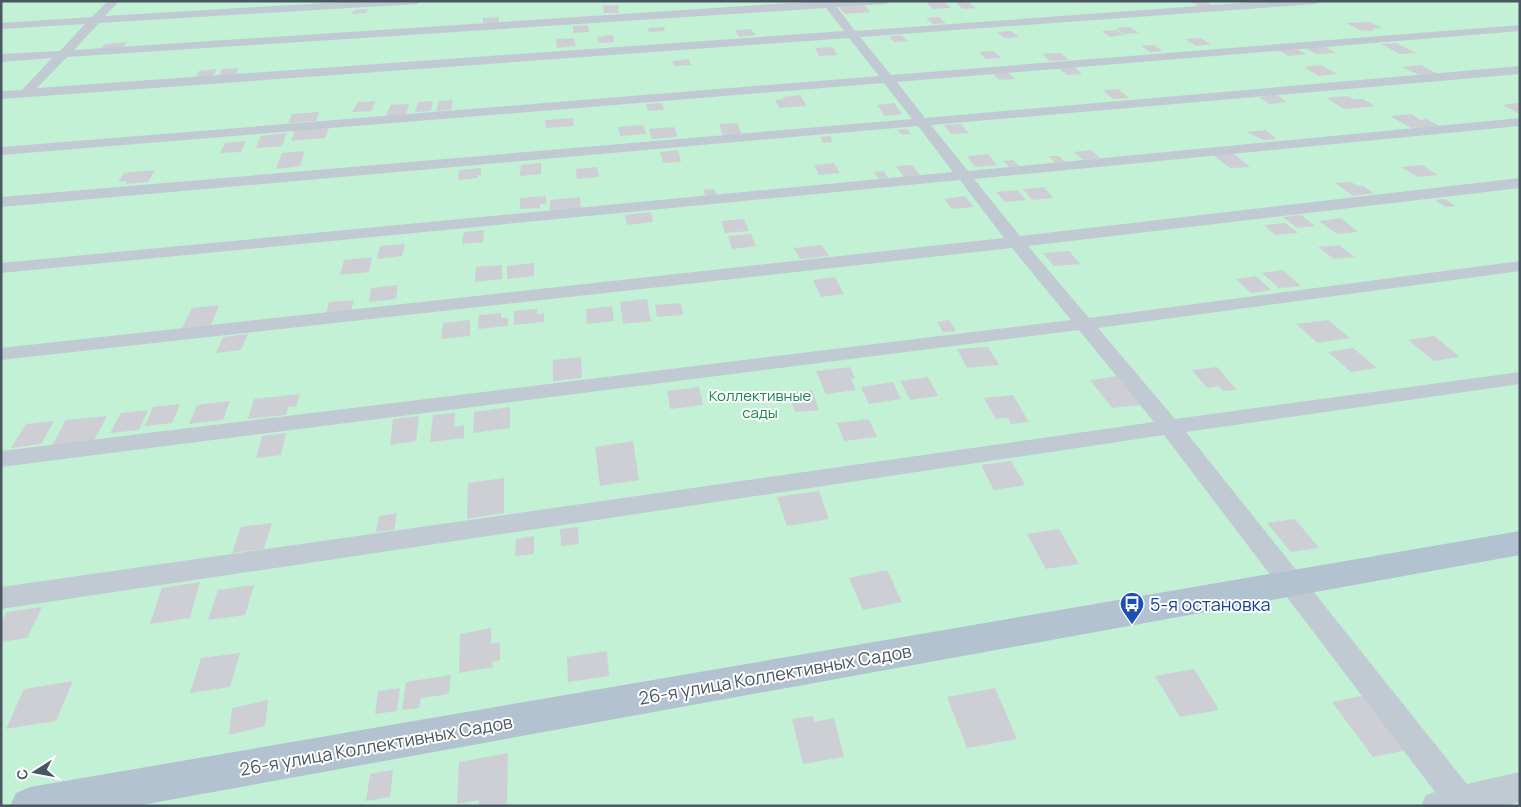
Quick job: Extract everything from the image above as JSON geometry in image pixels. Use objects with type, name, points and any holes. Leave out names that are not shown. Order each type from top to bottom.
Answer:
[{"type":"main road","name":"26-я улица Коллективных Садов","points":[[30,806],[1520,543]]},
{"type":"street","points":[[26,93],[114,1]]},
{"type":"street","points":[[1,26],[418,1]]},
{"type":"street","points":[[1,58],[827,3],[886,1]]},
{"type":"street","points":[[1,95],[1316,1]]},
{"type":"street","points":[[827,3],[1016,242],[1170,427],[1292,583],[1455,804],[1520,787]]},
{"type":"street","points":[[1,152],[1520,28]]},
{"type":"street","points":[[1,202],[1520,70]]},
{"type":"street","points":[[1,268],[1520,122]]},
{"type":"street","points":[[1,354],[1016,242],[1520,183]]},
{"type":"street","points":[[1,459],[715,368],[1085,324],[1520,266]]},
{"type":"street","points":[[1,598],[1170,427],[1520,378]]},
{"type":"green space","name":"Коллективные сады","points":[[1,1],[1520,1],[1520,806],[1,806]]},
{"type":"building","points":[[944,1],[951,8],[933,9],[926,2]]},
{"type":"building","points":[[968,1],[976,8],[963,9],[955,2]]},
{"type":"building","points":[[1190,1],[1204,1],[1213,6],[1200,7]]},
{"type":"building","points":[[618,5],[619,13],[604,13],[603,6]]},
{"type":"building","points":[[864,5],[871,12],[845,14],[839,7]]},
{"type":"building","points":[[368,9],[366,13],[351,14],[354,10]]},
{"type":"building","points":[[499,17],[499,24],[483,25],[483,18]]},
{"type":"building","points":[[939,17],[946,23],[933,24],[926,18]]},
{"type":"building","points":[[1369,22],[1382,28],[1371,29],[1375,31],[1359,30],[1346,23]]},
{"type":"building","points":[[588,25],[589,32],[573,33],[573,26]]},
{"type":"building","points":[[664,27],[665,31],[649,32],[648,28]]},
{"type":"building","points":[[1130,27],[1139,33],[1124,34],[1116,28]]},
{"type":"building","points":[[751,29],[756,35],[739,37],[735,30]]},
{"type":"building","points":[[1116,30],[1124,35],[1110,37],[1102,31]]},
{"type":"building","points":[[1011,31],[1019,37],[1004,38],[997,32]]},
{"type":"building","points":[[613,35],[614,42],[599,43],[597,37]]},
{"type":"building","points":[[902,35],[907,41],[894,42],[889,36]]},
{"type":"building","points":[[574,38],[576,46],[557,48],[556,39]]},
{"type":"building","points":[[1200,38],[1211,44],[1196,46],[1185,39]]},
{"type":"building","points":[[127,42],[122,48],[100,50],[105,44]]},
{"type":"building","points":[[1396,43],[1416,53],[1400,54],[1381,44]]},
{"type":"building","points":[[1154,45],[1163,51],[1150,52],[1141,46]]},
{"type":"building","points":[[1324,46],[1336,53],[1316,54],[1303,47]]},
{"type":"building","points":[[833,47],[837,55],[819,56],[815,48]]},
{"type":"building","points":[[1295,48],[1306,54],[1288,56],[1277,49]]},
{"type":"building","points":[[994,51],[1001,58],[986,59],[979,52]]},
{"type":"building","points":[[1061,53],[1069,60],[1050,61],[1042,54]]},
{"type":"building","points":[[689,59],[691,65],[674,66],[672,61]]},
{"type":"building","points":[[1321,65],[1337,74],[1319,76],[1304,67]]},
{"type":"building","points":[[1421,65],[1438,74],[1419,75],[1402,67]]},
{"type":"building","points":[[1073,66],[1082,74],[1067,75],[1058,68]]},
{"type":"building","points":[[239,68],[235,76],[218,77],[222,69]]},
{"type":"building","points":[[217,69],[212,77],[194,79],[199,71]]},
{"type":"building","points":[[1008,72],[1015,79],[1000,80],[993,74]]},
{"type":"building","points":[[1118,89],[1129,98],[1113,99],[1103,90]]},
{"type":"building","points":[[800,95],[807,106],[779,108],[775,100],[784,99],[782,97]]},
{"type":"building","points":[[1277,95],[1287,102],[1269,104],[1259,97]]},
{"type":"building","points":[[1347,96],[1353,99],[1363,99],[1375,106],[1344,109],[1326,98]]},
{"type":"building","points":[[453,100],[451,110],[436,111],[439,101]]},
{"type":"building","points":[[376,101],[371,111],[352,112],[358,102]]},
{"type":"building","points":[[433,101],[431,111],[415,112],[418,102]]},
{"type":"building","points":[[662,103],[664,110],[648,111],[646,104]]},
{"type":"building","points":[[894,103],[902,114],[885,116],[877,105]]},
{"type":"building","points":[[1517,103],[1520,105],[1520,114],[1502,105]]},
{"type":"building","points":[[409,104],[406,115],[386,117],[390,105]]},
{"type":"building","points":[[319,112],[316,121],[288,123],[292,114]]},
{"type":"building","points":[[1411,114],[1421,120],[1427,119],[1439,126],[1411,128],[1390,116]]},
{"type":"building","points":[[573,118],[574,126],[546,128],[545,120]]},
{"type":"building","points":[[737,123],[742,135],[723,136],[719,124]]},
{"type":"building","points":[[961,124],[969,133],[951,134],[944,125]]},
{"type":"building","points":[[643,125],[646,134],[620,136],[618,127]]},
{"type":"building","points":[[674,127],[678,137],[652,139],[649,129]]},
{"type":"building","points":[[329,128],[325,138],[291,141],[295,130]]},
{"type":"building","points":[[907,129],[911,134],[902,135],[897,130]]},
{"type":"building","points":[[1265,130],[1277,139],[1264,140],[1246,132]]},
{"type":"building","points":[[287,133],[282,146],[256,148],[261,136]]},
{"type":"building","points":[[830,136],[833,142],[823,143],[820,137]]},
{"type":"building","points":[[246,141],[241,152],[220,153],[225,143]]},
{"type":"building","points":[[678,150],[681,162],[663,163],[660,152]]},
{"type":"building","points":[[1091,150],[1100,158],[1083,160],[1074,152]]},
{"type":"building","points":[[305,151],[300,166],[276,169],[282,153]]},
{"type":"building","points":[[1233,153],[1250,167],[1230,168],[1213,155]]},
{"type":"building","points":[[988,154],[997,165],[975,167],[967,156]]},
{"type":"building","points":[[1049,156],[1059,156],[1065,162],[1055,163]]},
{"type":"building","points":[[1013,160],[1019,166],[1009,167],[1003,161]]},
{"type":"building","points":[[541,163],[541,174],[520,176],[521,165]]},
{"type":"building","points":[[834,163],[840,173],[819,175],[814,165]]},
{"type":"building","points":[[912,165],[920,175],[904,177],[896,166]]},
{"type":"building","points":[[1422,165],[1438,175],[1418,177],[1401,167]]},
{"type":"building","points":[[597,167],[599,177],[577,179],[576,169]]},
{"type":"building","points":[[481,168],[481,175],[478,175],[478,178],[458,180],[459,170]]},
{"type":"building","points":[[155,170],[148,182],[126,184],[127,181],[118,182],[124,173]]},
{"type":"building","points":[[884,171],[888,178],[878,179],[874,172]]},
{"type":"building","points":[[1351,182],[1358,186],[1363,186],[1374,193],[1353,196],[1335,183]]},
{"type":"building","points":[[1044,187],[1053,198],[1032,200],[1023,189]]},
{"type":"building","points":[[714,189],[717,196],[706,197],[703,190]]},
{"type":"building","points":[[1017,190],[1026,200],[1005,202],[996,192]]},
{"type":"building","points":[[546,196],[546,204],[540,204],[540,208],[520,209],[520,198]]},
{"type":"building","points":[[965,196],[974,207],[952,209],[944,199]]},
{"type":"building","points":[[580,197],[581,209],[550,212],[550,200]]},
{"type":"building","points":[[1445,199],[1456,206],[1446,207],[1435,200]]},
{"type":"building","points":[[651,212],[653,222],[627,225],[625,215]]},
{"type":"building","points":[[1301,215],[1315,226],[1297,228],[1283,217]]},
{"type":"building","points":[[1341,218],[1358,232],[1337,234],[1319,221]]},
{"type":"building","points":[[744,219],[749,231],[725,233],[721,221]]},
{"type":"building","points":[[1285,223],[1298,233],[1275,235],[1264,225]]},
{"type":"building","points":[[484,230],[483,242],[462,244],[464,232]]},
{"type":"building","points":[[751,234],[756,246],[732,249],[728,236]]},
{"type":"building","points":[[405,244],[402,256],[377,259],[380,246]]},
{"type":"building","points":[[822,245],[829,256],[800,259],[794,248]]},
{"type":"building","points":[[1339,245],[1355,257],[1334,259],[1318,247]]},
{"type":"building","points":[[1069,251],[1080,264],[1054,266],[1043,253]]},
{"type":"building","points":[[372,257],[369,272],[340,275],[344,260]]},
{"type":"building","points":[[534,263],[534,276],[507,279],[507,266]]},
{"type":"building","points":[[502,265],[502,279],[475,282],[476,267]]},
{"type":"building","points":[[1283,270],[1301,286],[1279,288],[1262,273]]},
{"type":"building","points":[[1256,276],[1271,290],[1251,293],[1236,279]]},
{"type":"building","points":[[835,277],[844,294],[821,297],[813,280]]},
{"type":"building","points":[[398,285],[396,299],[369,302],[371,288]]},
{"type":"building","points":[[647,299],[651,321],[623,324],[620,302]]},
{"type":"building","points":[[354,300],[351,311],[326,314],[329,302]]},
{"type":"building","points":[[681,303],[683,315],[657,317],[655,305]]},
{"type":"building","points":[[219,305],[211,325],[182,328],[192,308]]},
{"type":"building","points":[[612,306],[614,321],[587,324],[586,309]]},
{"type":"building","points":[[537,309],[537,314],[544,313],[544,322],[514,325],[514,311]]},
{"type":"building","points":[[501,313],[501,318],[508,318],[508,326],[478,329],[479,315]]},
{"type":"building","points":[[470,320],[470,336],[441,339],[443,323]]},
{"type":"building","points":[[949,320],[956,331],[943,332],[937,322]]},
{"type":"building","points":[[1328,320],[1350,338],[1318,343],[1296,324]]},
{"type":"building","points":[[248,334],[241,350],[216,353],[223,337]]},
{"type":"building","points":[[1434,336],[1460,357],[1434,361],[1408,340]]},
{"type":"building","points":[[988,347],[999,365],[967,368],[957,349]]},
{"type":"building","points":[[1353,348],[1377,368],[1351,372],[1328,352]]},
{"type":"building","points":[[581,357],[582,378],[553,381],[553,360]]},
{"type":"building","points":[[850,367],[855,378],[851,379],[856,390],[826,394],[816,371]]},
{"type":"building","points":[[1217,367],[1237,390],[1223,391],[1219,386],[1207,388],[1192,370]]},
{"type":"building","points":[[1118,376],[1140,405],[1112,408],[1090,380]]},
{"type":"building","points":[[928,377],[938,396],[910,400],[900,381]]},
{"type":"building","points":[[893,382],[901,399],[869,404],[861,387]]},
{"type":"building","points":[[699,387],[703,405],[670,409],[667,391]]},
{"type":"building","points":[[812,390],[819,410],[795,412],[788,393]]},
{"type":"building","points":[[300,394],[296,406],[288,407],[286,415],[248,419],[254,399]]},
{"type":"building","points":[[1013,395],[1029,422],[1011,424],[1008,418],[996,419],[984,398]]},
{"type":"building","points":[[230,401],[223,420],[189,424],[197,405]]},
{"type":"building","points":[[180,404],[172,423],[145,426],[153,407]]},
{"type":"building","points":[[510,407],[510,428],[473,433],[474,412]]},
{"type":"building","points":[[148,410],[139,430],[110,433],[121,413]]},
{"type":"building","points":[[455,413],[454,427],[464,425],[464,438],[430,442],[433,415]]},
{"type":"building","points":[[107,416],[93,442],[51,447],[66,420]]},
{"type":"building","points":[[419,416],[416,441],[390,445],[393,419]]},
{"type":"building","points":[[869,419],[877,437],[844,441],[837,423]]},
{"type":"building","points":[[54,421],[41,444],[11,448],[26,424]]},
{"type":"building","points":[[286,433],[281,455],[256,458],[262,436]]},
{"type":"building","points":[[633,441],[639,480],[600,486],[595,447]]},
{"type":"building","points":[[1011,461],[1025,485],[994,490],[981,465]]},
{"type":"building","points":[[504,478],[504,513],[467,519],[468,483]]},
{"type":"building","points":[[819,491],[829,519],[787,526],[777,497]]},
{"type":"building","points":[[397,513],[394,530],[376,532],[379,516]]},
{"type":"building","points":[[1295,519],[1319,548],[1291,552],[1267,523]]},
{"type":"building","points":[[272,523],[264,549],[232,553],[241,527]]},
{"type":"building","points":[[578,527],[579,544],[561,546],[560,529]]},
{"type":"building","points":[[1059,529],[1079,564],[1046,569],[1027,534]]},
{"type":"building","points":[[534,536],[534,554],[515,556],[516,539]]},
{"type":"building","points":[[887,570],[902,602],[863,610],[849,578]]},
{"type":"building","points":[[200,582],[190,618],[150,624],[162,588]]},
{"type":"building","points":[[254,585],[245,615],[208,620],[218,590]]},
{"type":"building","points":[[42,607],[27,638],[1,642],[1,623],[7,612]]},
{"type":"building","points":[[491,628],[491,644],[500,642],[500,660],[492,662],[493,667],[459,673],[460,634]]},
{"type":"building","points":[[607,651],[609,676],[568,682],[567,657]]},
{"type":"building","points":[[240,653],[230,687],[190,693],[201,658]]},
{"type":"building","points":[[1194,669],[1219,710],[1180,717],[1155,676]]},
{"type":"building","points":[[451,675],[449,694],[421,698],[419,708],[402,710],[406,682]]},
{"type":"building","points":[[73,681],[56,721],[6,729],[24,689]]},
{"type":"building","points":[[400,688],[397,711],[375,714],[378,691]]},
{"type":"building","points":[[995,688],[1017,739],[967,748],[947,697]]},
{"type":"building","points":[[1366,695],[1408,750],[1373,757],[1332,702]]},
{"type":"building","points":[[268,700],[265,726],[229,735],[232,708]]},
{"type":"building","points":[[813,716],[814,722],[834,718],[844,757],[803,764],[792,719]]},
{"type":"building","points":[[508,753],[507,806],[479,806],[479,800],[457,804],[459,762]]},
{"type":"building","points":[[393,770],[390,797],[366,801],[370,774]]},
{"type":"place","name":"5-я остановка","points":[[1132,625]]}]
